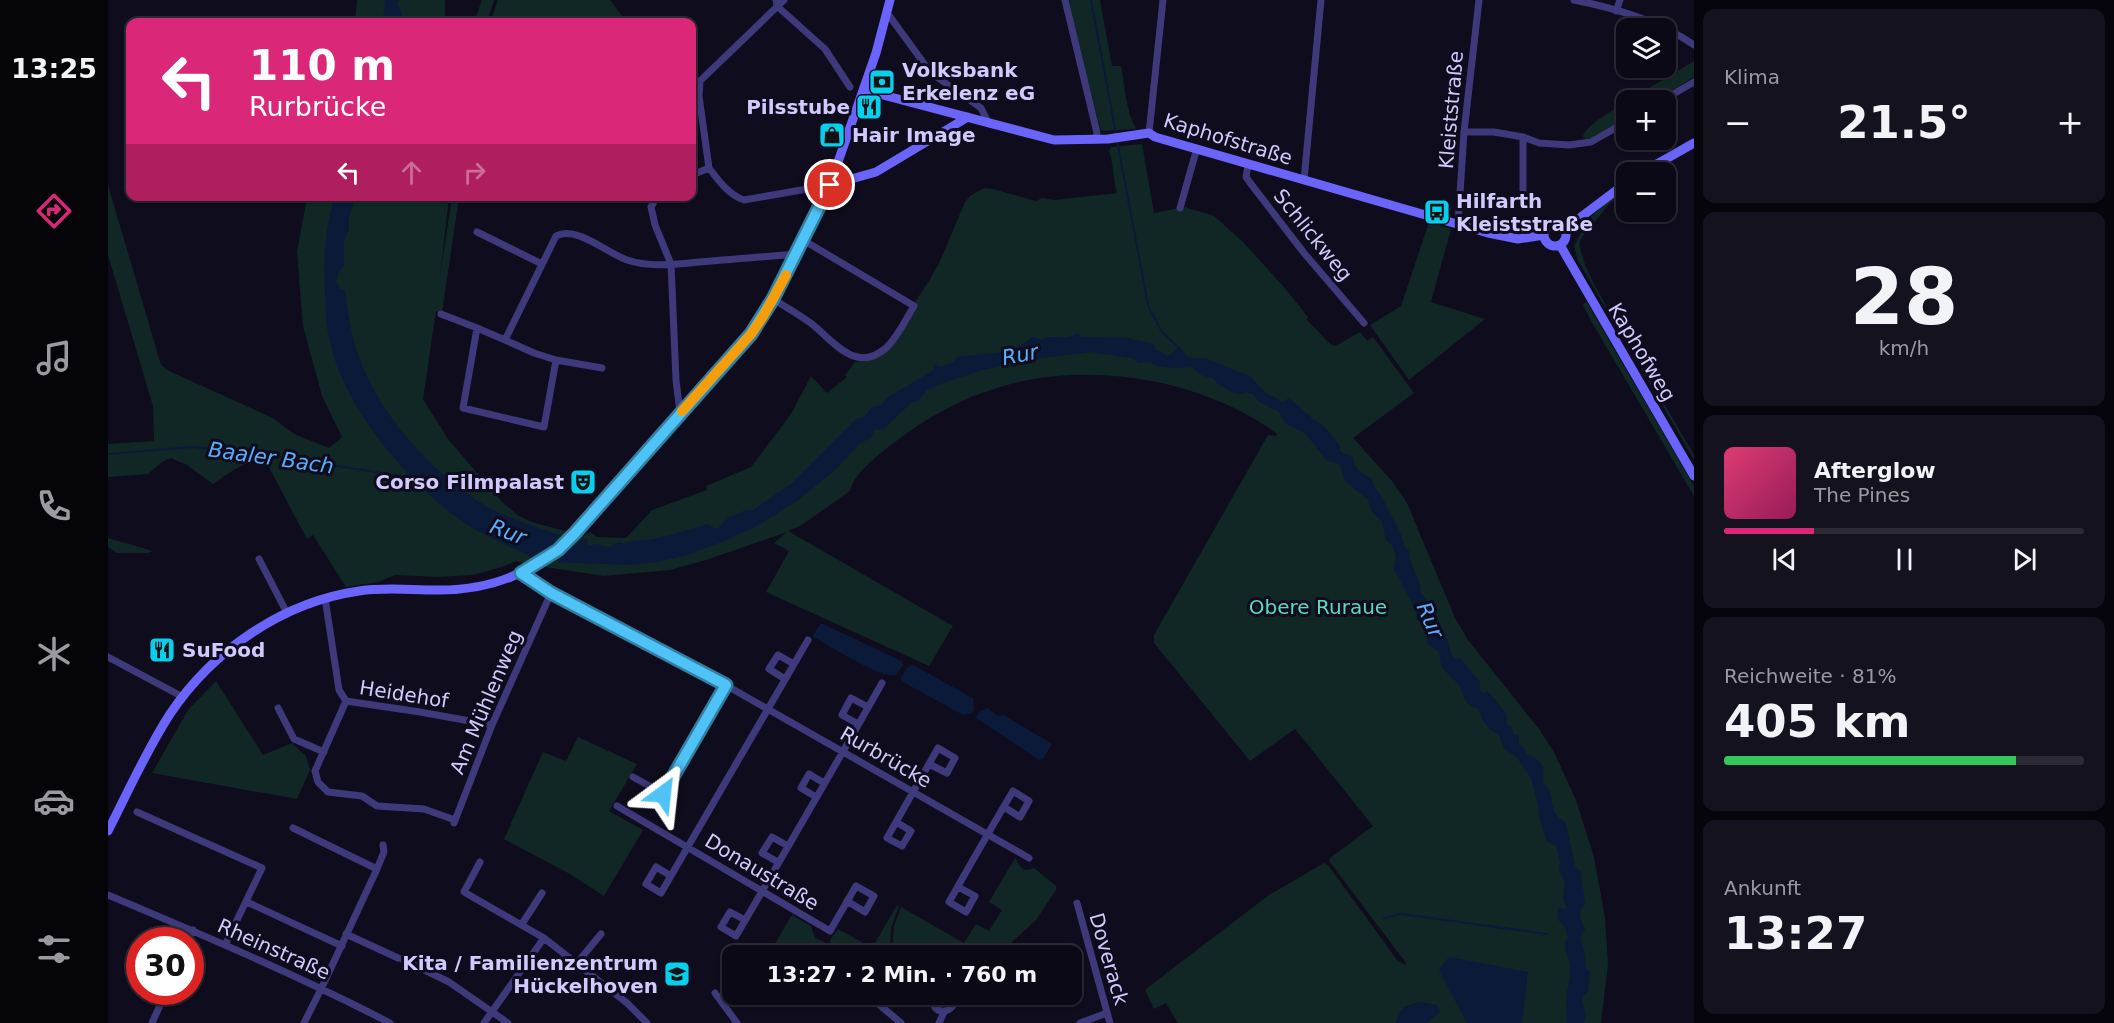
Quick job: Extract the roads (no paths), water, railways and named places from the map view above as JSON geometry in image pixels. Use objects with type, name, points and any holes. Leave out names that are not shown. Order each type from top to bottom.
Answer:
[{"type":"main road","points":[[108,831],[169,715],[214,661],[262,626],[286,613],[325,598],[365,590],[451,590],[475,588],[507,579],[537,565],[558,550],[575,533],[751,334],[773,299],[830,185],[864,90],[888,14],[890,0]]},
{"type":"main road","name":"Kaphofstraße","points":[[864,90],[1054,140],[1095,140],[1149,133],[1155,137],[1248,165],[1458,224],[1518,239],[1544,235]]},
{"type":"main road","points":[[830,185],[876,172],[968,117]]},
{"type":"main road","points":[[1661,162],[1694,143]]},
{"type":"main road","points":[[1565,229],[1616,191]]},
{"type":"main road","points":[[1558,224],[1565,229],[1566,238],[1560,245],[1549,244],[1544,235],[1547,227],[1558,224]]},
{"type":"main road","name":"Kaphofweg","points":[[1560,245],[1694,476]]},
{"type":"street","points":[[784,0],[776,3],[700,81],[699,96],[709,168],[721,183],[738,198],[744,200],[830,185]]},
{"type":"street","points":[[1065,0],[1097,133],[1095,140]]},
{"type":"street","points":[[1149,133],[1148,122],[1155,88],[1163,0]]},
{"type":"street","points":[[1304,180],[1321,0]]},
{"type":"street","name":"Kleiststraße","points":[[1458,224],[1464,132],[1479,0]]},
{"type":"street","points":[[1575,0],[1616,10],[1669,30],[1694,45]]},
{"type":"street","points":[[1616,10],[1620,0]]},
{"type":"street","points":[[776,3],[825,49],[850,87]]},
{"type":"street","points":[[888,14],[931,73],[981,108],[989,124]]},
{"type":"street","points":[[1676,92],[1694,82]]},
{"type":"street","points":[[1464,132],[1494,132],[1523,137],[1539,143],[1569,145],[1591,142],[1616,128]]},
{"type":"street","points":[[1523,137],[1523,202]]},
{"type":"street","points":[[1180,208],[1197,148]]},
{"type":"street","name":"Schlickweg","points":[[1248,165],[1246,177],[1251,184],[1304,253],[1364,323]]},
{"type":"street","points":[[696,173],[709,168]]},
{"type":"street","points":[[654,201],[651,207],[655,225],[671,264],[676,380],[680,413]]},
{"type":"street","points":[[477,232],[542,264]]},
{"type":"street","points":[[505,340],[556,236],[562,232],[574,233],[627,260],[648,264],[797,254]]},
{"type":"street","points":[[773,299],[811,323],[844,354],[862,358],[873,356],[887,347],[915,306],[803,240]]},
{"type":"street","points":[[441,314],[556,360],[602,368]]},
{"type":"street","points":[[477,328],[463,408],[544,427],[556,360]]},
{"type":"street","points":[[259,559],[286,613]]},
{"type":"street","name":"Rurbrücke","points":[[521,573],[551,593],[726,685],[1029,858]]},
{"type":"street","name":"Am Mühlenweg","points":[[324,752],[315,771],[318,782],[328,792],[362,796],[377,806],[424,809],[454,822],[492,725],[551,593]]},
{"type":"street","points":[[278,708],[294,739],[324,752],[346,701],[339,690],[325,598]]},
{"type":"street","points":[[671,876],[808,640]]},
{"type":"street","points":[[785,679],[769,669],[778,655],[794,664]]},
{"type":"street","points":[[108,657],[183,697]]},
{"type":"street","points":[[745,920],[882,683]]},
{"type":"street","points":[[633,777],[663,794],[726,685]]},
{"type":"street","points":[[858,724],[842,715],[851,698],[868,707]]},
{"type":"street","name":"Heidehof","points":[[346,701],[492,725]]},
{"type":"street","points":[[896,822],[929,764]]},
{"type":"street","points":[[816,797],[801,788],[809,774],[824,783]]},
{"type":"street","name":"Donaustraße","points":[[617,806],[830,931],[847,902]]},
{"type":"street","points":[[958,887],[1004,807]]},
{"type":"street","points":[[137,812],[262,868],[225,945]]},
{"type":"street","points":[[293,828],[377,869]]},
{"type":"street","points":[[778,862],[762,853],[771,837],[788,846]]},
{"type":"street","points":[[304,1023],[377,869],[384,852],[383,845]]},
{"type":"street","points":[[480,862],[464,892],[544,938],[627,1003],[647,1023]]},
{"type":"street","points":[[522,924],[542,893]]},
{"type":"street","name":"Rheinstraße","points":[[108,895],[186,927]]},
{"type":"street","points":[[247,902],[342,945]]},
{"type":"street","name":"Doverack","points":[[1077,903],[1110,1023]]},
{"type":"street","points":[[577,963],[601,933]]},
{"type":"street","points":[[346,934],[449,982],[508,1023]]},
{"type":"street","name":"Rheinstraße","points":[[204,935],[322,988],[390,1023]]},
{"type":"street","points":[[484,1023],[544,938]]},
{"type":"street","points":[[716,993],[737,1023]]},
{"type":"street","points":[[152,1023],[160,1005]]},
{"type":"street","points":[[880,1005],[902,1023]]},
{"type":"street","points":[[933,1005],[940,1012],[949,1011],[953,1005]]},
{"type":"street","points":[[939,1023],[944,1012]]},
{"type":"street","points":[[1080,1023],[1107,1013]]},
{"type":"water","points":[[385,0],[399,0],[397,4],[402,14],[401,18],[383,18]]},
{"type":"water","points":[[334,201],[354,201],[349,216],[349,229],[344,240],[344,266],[336,282],[340,289],[345,290],[359,357],[380,401],[429,462],[468,494],[497,512],[561,535],[532,557],[480,532],[452,514],[432,497],[392,456],[358,409],[334,358],[326,322],[324,279],[329,220]]},
{"type":"water","points":[[1077,333],[1082,337],[1127,338],[1154,344],[1156,350],[1168,356],[1179,347],[1188,357],[1205,358],[1251,377],[1264,392],[1283,402],[1289,398],[1314,420],[1312,427],[1317,432],[1332,438],[1340,450],[1353,457],[1357,468],[1372,479],[1410,552],[1409,557],[1421,593],[1433,608],[1452,656],[1461,659],[1480,682],[1480,691],[1488,692],[1496,700],[1507,715],[1507,725],[1512,728],[1513,734],[1519,735],[1519,743],[1527,754],[1542,765],[1543,783],[1549,790],[1553,809],[1557,816],[1566,823],[1575,866],[1581,872],[1585,904],[1580,916],[1585,929],[1580,938],[1586,969],[1590,972],[1588,992],[1582,999],[1584,1023],[1567,1023],[1566,998],[1570,971],[1565,947],[1568,938],[1565,928],[1557,918],[1558,908],[1567,909],[1563,898],[1565,883],[1559,870],[1560,861],[1556,846],[1547,841],[1540,821],[1531,778],[1516,756],[1504,749],[1499,735],[1486,724],[1479,709],[1467,702],[1458,684],[1442,666],[1439,652],[1427,643],[1426,630],[1417,619],[1416,611],[1394,569],[1396,557],[1392,545],[1386,540],[1382,522],[1371,510],[1368,500],[1345,481],[1340,465],[1326,460],[1306,434],[1286,424],[1278,411],[1259,402],[1253,394],[1234,393],[1218,384],[1214,379],[1201,375],[1192,367],[1164,367],[1150,362],[1138,363],[1132,358],[1090,352],[1035,359],[1026,358],[940,384],[926,391],[918,401],[912,402],[884,429],[874,430],[871,438],[860,443],[834,471],[797,501],[755,527],[729,539],[688,555],[657,562],[629,565],[558,562],[583,538],[587,539],[588,546],[597,544],[610,547],[619,542],[625,544],[632,541],[649,540],[708,524],[713,528],[718,528],[728,518],[746,510],[753,510],[791,484],[855,420],[865,416],[872,407],[881,405],[888,397],[934,370],[934,364],[941,367],[955,361],[956,357],[1006,351],[1032,337],[1041,340],[1050,337],[1068,337]]},
{"type":"water","points":[[821,623],[902,661],[903,665],[896,675],[888,675],[854,660],[812,636]]},
{"type":"water","points":[[913,665],[973,698],[974,709],[971,714],[963,715],[903,682],[901,679],[904,672]]},
{"type":"water","points":[[988,708],[998,716],[1004,715],[1052,744],[1043,759],[1039,760],[976,718],[980,711]]},
{"type":"water","points":[[1449,957],[1528,972],[1522,1023],[1467,1023],[1439,970]]},
{"type":"water","points":[[1421,1002],[1437,1005],[1440,1012],[1427,1023],[1396,1023],[1404,1008]]},
{"type":"waterway","points":[[1091,0],[1116,134]]},
{"type":"waterway","points":[[1117,140],[1148,305],[1162,332],[1180,349]]},
{"type":"waterway","name":"Rur","points":[[1298,418],[1319,431],[1333,448]]},
{"type":"waterway","name":"Baaler Bach","points":[[108,454],[193,447],[272,456],[415,478]]},
{"type":"waterway","name":"Rur","points":[[530,541],[586,557]]},
{"type":"waterway","points":[[1384,918],[1401,914],[1547,934]]},
{"type":"place","name":"Volksbank Erkelenz eG","points":[[882,82]]},
{"type":"place","name":"Pilsstube","points":[[869,107]]},
{"type":"place","name":"Hair Image","points":[[832,135]]},
{"type":"place","name":"Hilfarth Kleiststraße","points":[[1437,212]]},
{"type":"place","name":"Corso Filmpalast","points":[[583,482]]},
{"type":"place","name":"SuFood","points":[[162,650]]},
{"type":"place","name":"Kita / Familienzentrum Hückelhoven","points":[[677,974]]},
{"type":"park label","name":"Obere Ruraue","points":[[1318,607]]}]
